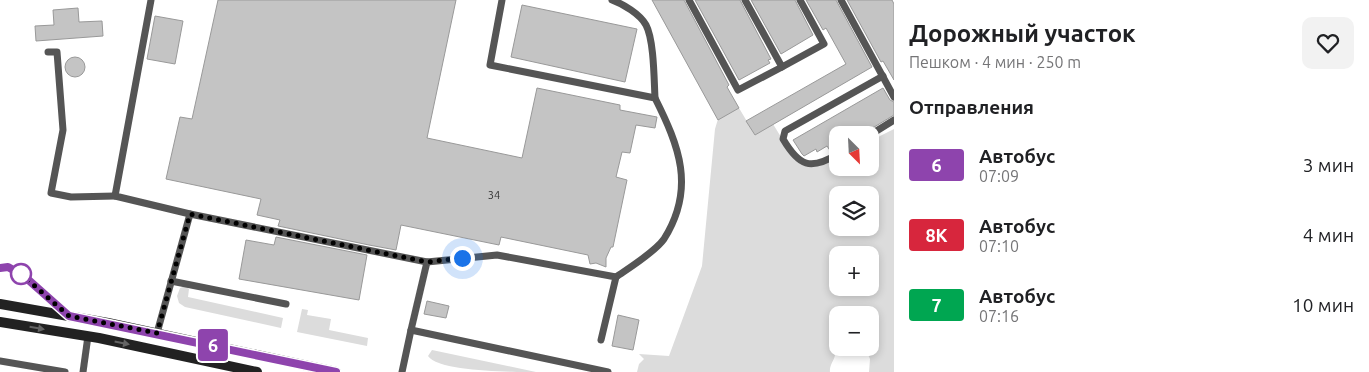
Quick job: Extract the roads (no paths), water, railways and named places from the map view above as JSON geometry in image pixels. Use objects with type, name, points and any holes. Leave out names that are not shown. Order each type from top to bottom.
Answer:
[{"type":"main road","points":[[0,304],[157,333],[336,372]]},
{"type":"main road","points":[[0,322],[88,336],[257,372]]},
{"type":"lane","points":[[115,196],[151,0]]},
{"type":"lane","points":[[502,0],[490,65],[655,98]]},
{"type":"lane","points":[[601,340],[616,277],[663,240],[680,204],[681,160],[668,124],[655,98],[652,55],[646,24],[623,4],[612,0]]},
{"type":"lane","points":[[689,0],[738,90],[824,44],[800,0]]},
{"type":"lane","points":[[745,0],[782,67]]},
{"type":"lane","points":[[841,0],[894,97]]},
{"type":"lane","points":[[48,52],[57,52],[63,130],[51,193],[72,197],[115,196],[190,214],[427,262],[497,255],[616,277]]},
{"type":"lane","points":[[829,159],[824,162],[807,164],[793,156],[783,139],[785,132],[883,76]]},
{"type":"lane","points":[[879,129],[894,120]]},
{"type":"lane","points":[[157,333],[190,214]]},
{"type":"lane","points":[[402,372],[410,330],[427,262]]},
{"type":"lane","points":[[0,268],[8,267],[24,276],[69,316]]},
{"type":"lane","points":[[171,281],[286,304]]},
{"type":"lane","points":[[410,330],[608,372]]},
{"type":"lane","points":[[83,372],[88,336]]},
{"type":"lane","points":[[0,361],[65,372]]}]
